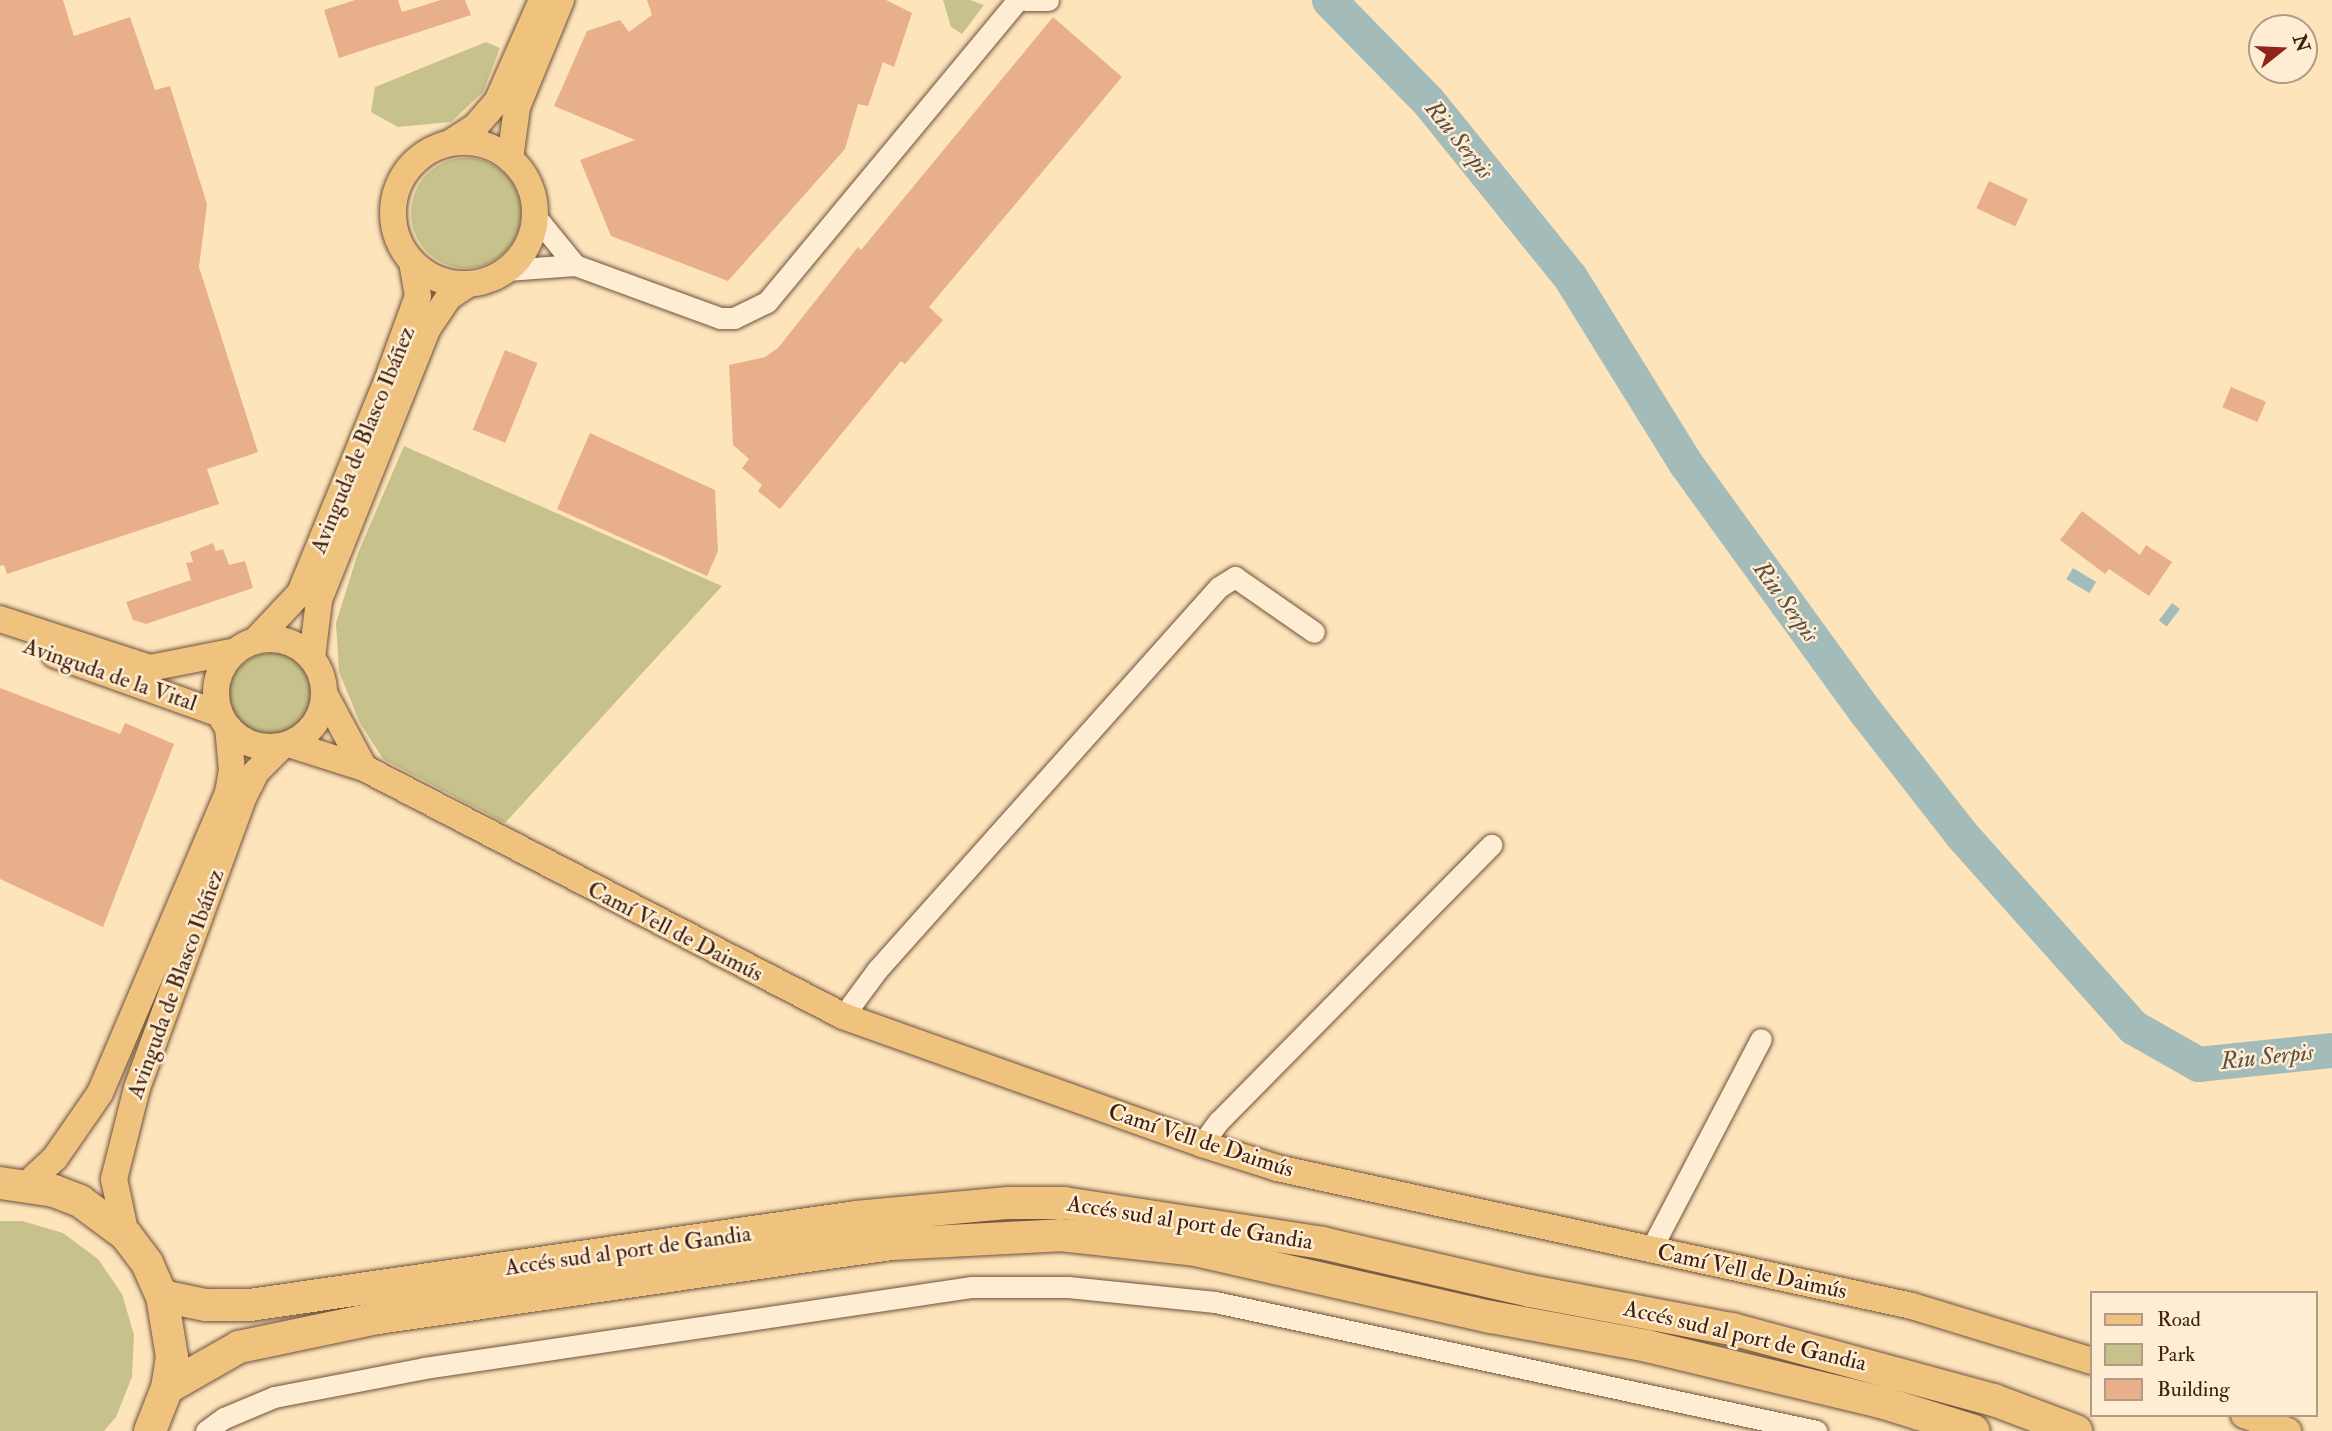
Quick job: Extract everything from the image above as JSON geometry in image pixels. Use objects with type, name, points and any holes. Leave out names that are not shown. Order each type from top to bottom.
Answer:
[{"type":"highway","points":[[13,1184],[80,1201],[125,1235],[147,1264],[162,1296],[171,1346],[167,1388],[150,1431]]},
{"type":"highway","name":"Accés sud al port de Gandia","points":[[162,1296],[206,1306],[250,1305],[856,1217],[968,1206],[1065,1203],[1322,1243],[1530,1291],[1732,1329],[1994,1400],[2076,1431]]},
{"type":"highway","name":"Accés sud al port de Gandia","points":[[167,1388],[239,1348],[367,1320],[891,1244],[1060,1235],[1195,1250],[1490,1317],[1659,1349],[1881,1402],[1974,1431]]},
{"type":"main road","points":[[450,143],[481,144],[510,159],[533,195],[535,216],[522,256],[507,270],[468,284],[438,278],[412,262],[399,242],[394,219],[395,196],[419,158],[475,127],[496,102],[542,0]]},
{"type":"main road","points":[[510,159],[517,107],[561,0]]},
{"type":"main road","name":"Avinguda de Blasco Ibáñez","points":[[245,646],[300,593],[393,369],[418,296],[412,262]]},
{"type":"main road","name":"Avinguda de Blasco Ibáñez","points":[[312,658],[318,600],[428,328],[449,297],[468,284]]},
{"type":"main road","name":"Avinguda de la Vital","points":[[0,619],[150,668],[245,646]]},
{"type":"main road","name":"Avinguda de la Vital","points":[[0,636],[224,721]]},
{"type":"main road","points":[[324,693],[316,723],[285,745],[252,744],[224,721],[218,680],[245,646],[286,641],[312,658],[324,693],[364,768]]},
{"type":"main road","name":"Avinguda de Blasco Ibáñez","points":[[13,1184],[55,1158],[100,1093],[228,793],[232,772],[224,721]]},
{"type":"main road","name":"Avinguda de Blasco Ibáñez","points":[[125,1235],[114,1180],[137,1088],[244,796],[256,772],[285,745]]},
{"type":"main road","name":"Camí Vell de Daimús","points":[[285,745],[364,768],[843,1016],[1202,1144],[1277,1168],[1912,1306],[2090,1360]]},
{"type":"main road","points":[[2250,1417],[2288,1431]]},
{"type":"street","points":[[507,270],[575,265],[707,316],[734,318],[766,302],[1018,0]]},
{"type":"street","points":[[1025,0],[1048,0]]},
{"type":"street","points":[[535,216],[575,265]]},
{"type":"street","points":[[843,1016],[877,970],[1219,587],[1235,577],[1314,632]]},
{"type":"street","points":[[1202,1144],[1219,1121],[1491,845]]},
{"type":"street","points":[[1650,1251],[1761,1039]]},
{"type":"street","points":[[206,1431],[224,1418],[274,1397],[424,1368],[972,1287],[1068,1287],[1215,1302],[1816,1431]]},
{"type":"green space","points":[[943,0],[970,0],[984,5],[962,34],[951,27]]},
{"type":"green space","points":[[486,42],[500,48],[483,92],[451,122],[398,127],[371,112],[375,87]]},
{"type":"green space","points":[[466,158],[487,162],[505,174],[517,192],[521,213],[517,234],[505,252],[487,264],[466,268],[445,264],[427,252],[415,234],[411,213],[415,192],[427,174],[445,162]]},
{"type":"green space","points":[[404,446],[722,586],[505,823],[383,759],[360,723],[339,672],[336,623],[358,553]]},
{"type":"green space","points":[[271,653],[287,656],[306,672],[313,695],[310,711],[294,730],[271,737],[255,734],[236,718],[229,695],[232,679],[248,660]]},
{"type":"green space","points":[[0,1221],[22,1221],[63,1233],[98,1259],[122,1294],[134,1335],[132,1377],[116,1417],[104,1431],[0,1431]]},
{"type":"water","points":[[2073,568],[2096,582],[2089,593],[2066,579]]},
{"type":"water","points":[[2172,603],[2180,609],[2167,627],[2159,621]]},
{"type":"building","points":[[0,0],[63,0],[74,36],[130,17],[155,90],[170,86],[207,204],[199,267],[258,452],[207,469],[219,504],[7,574],[4,565],[0,566]]},
{"type":"building","points":[[355,0],[398,0],[402,12],[441,0],[465,0],[471,15],[339,58],[324,10]]},
{"type":"building","points":[[647,0],[886,0],[912,13],[894,67],[883,62],[868,106],[858,104],[845,149],[728,281],[611,236],[580,160],[635,140],[554,106],[587,31],[620,20],[629,32],[652,15]]},
{"type":"building","points":[[1053,17],[1122,77],[929,307],[943,320],[905,364],[901,361],[780,509],[758,491],[762,485],[742,468],[749,459],[733,445],[729,365],[765,357],[778,348],[858,247],[861,250]]},
{"type":"building","points":[[1989,181],[2028,199],[2015,226],[1976,208]]},
{"type":"building","points":[[505,350],[537,363],[505,443],[473,430]]},
{"type":"building","points":[[2231,387],[2266,402],[2257,422],[2222,407]]},
{"type":"building","points":[[590,433],[715,490],[718,551],[707,576],[557,509]]},
{"type":"building","points":[[2082,511],[2140,555],[2146,545],[2172,562],[2149,596],[2109,569],[2105,574],[2060,540]]},
{"type":"building","points":[[213,543],[216,551],[223,549],[229,565],[245,561],[253,588],[146,624],[133,620],[126,602],[191,580],[186,563],[193,562],[190,552]]},
{"type":"building","points":[[0,688],[120,734],[125,723],[174,744],[103,927],[0,879]]},
{"type":"waterway","name":"Riu Serpis","points":[[1329,0],[1428,101],[1570,277],[1686,464],[1865,711],[1961,834],[2133,1027],[2198,1064],[2332,1050]]}]
